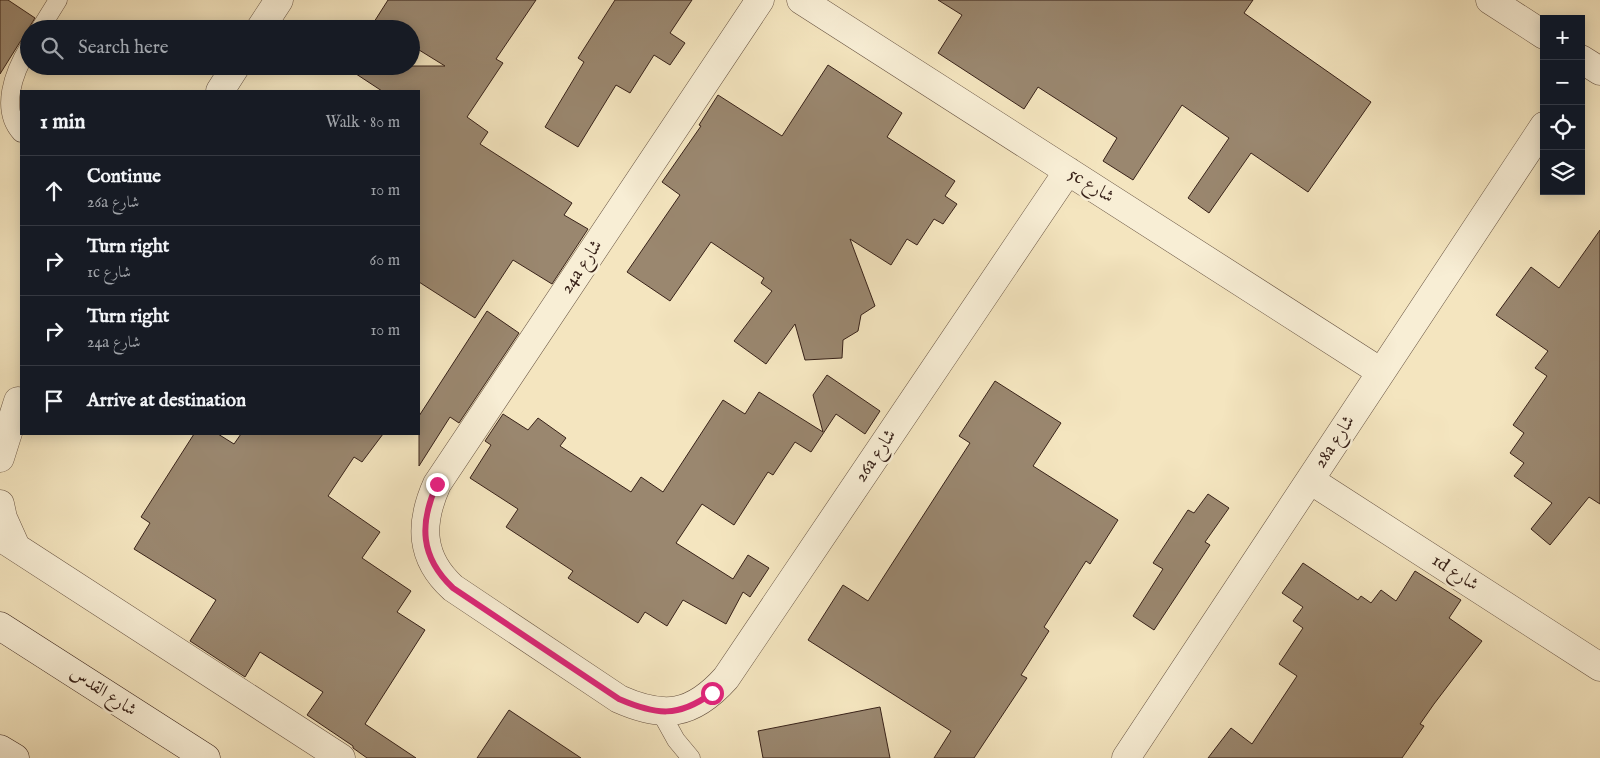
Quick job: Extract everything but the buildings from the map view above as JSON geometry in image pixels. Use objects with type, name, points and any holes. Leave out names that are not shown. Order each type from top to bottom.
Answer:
[{"type":"street","points":[[266,20],[279,0]]},
{"type":"street","name":"24a شارع","points":[[662,713],[641,709],[619,699],[453,588],[431,562],[426,543],[425,523],[429,503],[437,484],[760,0]]},
{"type":"street","name":"5c شارع","points":[[801,0],[1381,372]]},
{"type":"street","points":[[1490,0],[1540,32]]},
{"type":"street","points":[[221,90],[230,75]]},
{"type":"street","name":"28a شارع","points":[[1126,758],[1540,132]]},
{"type":"street","name":"26a شارع","points":[[662,713],[680,710],[697,704],[712,693],[726,678],[1068,171]]},
{"type":"street","points":[[0,421],[20,399]]},
{"type":"street","points":[[0,458],[20,399]]},
{"type":"street","name":"1d شارع","points":[[1310,480],[1600,667]]},
{"type":"street","points":[[0,504],[8,542],[342,758]]},
{"type":"street","name":"شارع القدس","points":[[0,626],[206,758]]},
{"type":"street","points":[[0,748],[15,758]]},
{"type":"lane","points":[[46,20],[58,0]]},
{"type":"lane","points":[[20,62],[7,84],[4,96],[4,108],[9,120],[20,132]]},
{"type":"lane","points":[[662,713],[676,740],[691,758]]},
{"type":"route","points":[[437,484],[429,503],[425,523],[426,543],[431,562],[453,588],[619,699],[641,709],[662,713],[680,710],[697,704],[712,693]]}]
